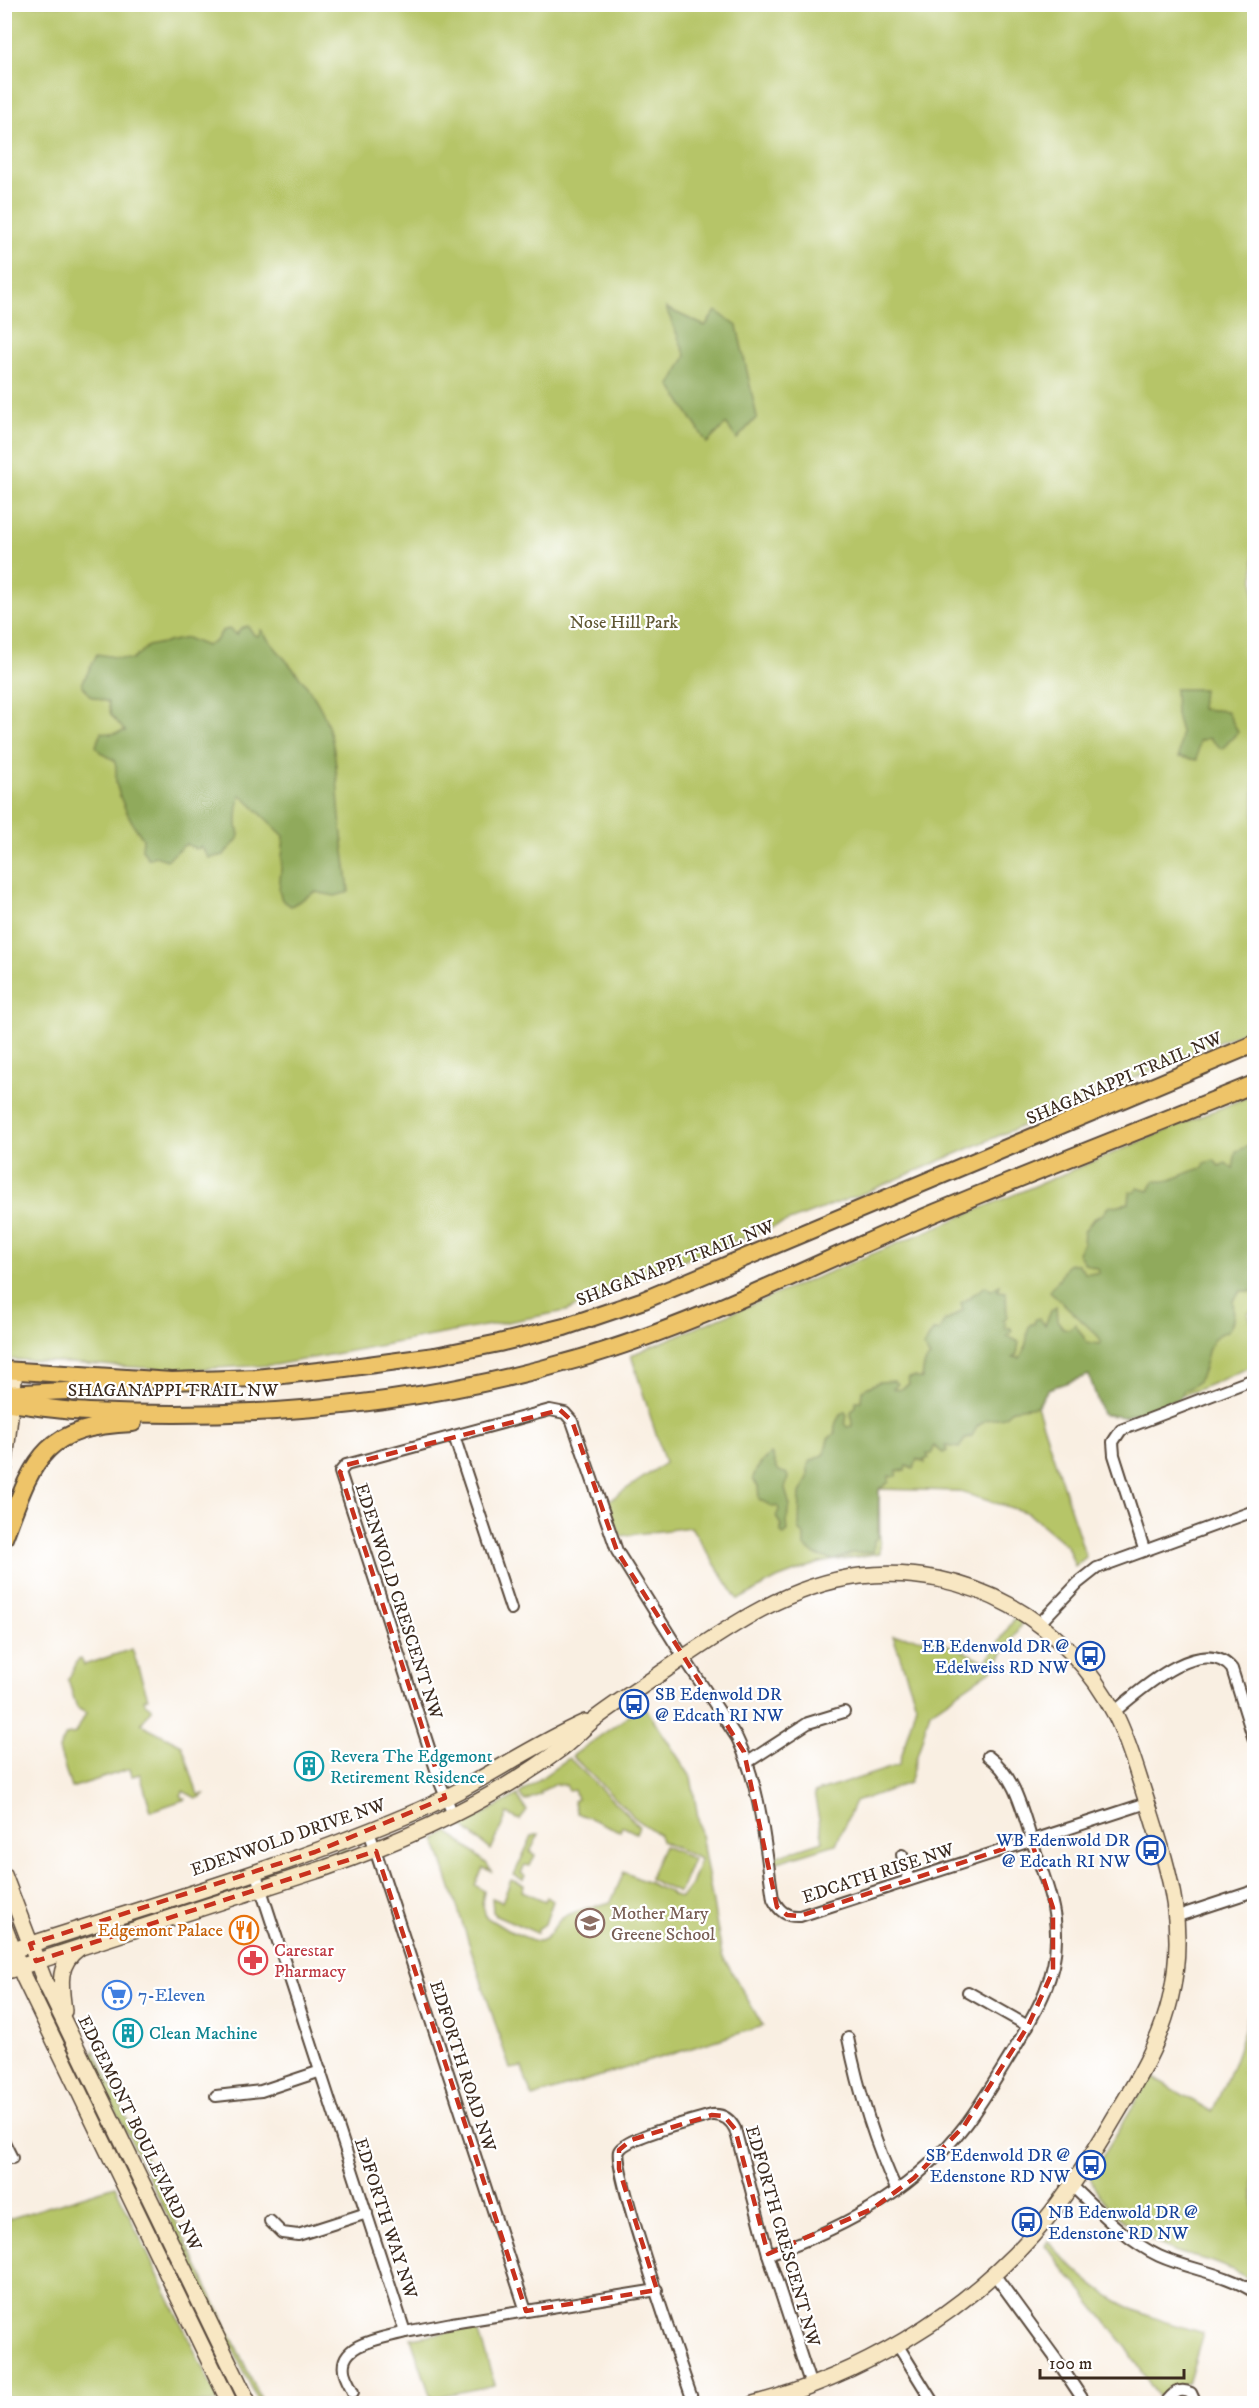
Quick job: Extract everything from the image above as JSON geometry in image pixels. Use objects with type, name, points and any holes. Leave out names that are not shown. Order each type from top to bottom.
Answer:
[{"type":"main road","name":"SHAGANAPPI TRAIL NW","points":[[8,1387],[152,1387],[172,1381],[256,1378],[435,1356],[564,1327],[644,1300],[1254,1044]]},
{"type":"main road","name":"SHAGANAPPI TRAIL NW","points":[[8,1387],[87,1412],[220,1414],[353,1405],[460,1388],[576,1360],[660,1334],[935,1213],[1254,1084]]},
{"type":"main road","points":[[4,1538],[30,1475],[41,1456],[58,1440],[79,1430],[103,1424],[210,1419],[220,1414]]},
{"type":"street","points":[[1144,1549],[1114,1455],[1113,1442],[1116,1434],[1126,1427],[1185,1407],[1254,1378]]},
{"type":"street","points":[[4,1471],[8,1387]]},
{"type":"street","name":"EDENWOLD CRESCENT NW","points":[[453,1815],[445,1798],[340,1472],[346,1465],[550,1410],[560,1410],[572,1421],[617,1551],[684,1658]]},
{"type":"street","points":[[454,1436],[511,1609]]},
{"type":"street","points":[[1040,1623],[1072,1589],[1097,1568],[1144,1549],[1254,1511]]},
{"type":"street","name":"EDENWOLD DRIVE NW","points":[[4,1972],[375,1851],[453,1815],[485,1798],[563,1748],[596,1718],[684,1658],[772,1602],[805,1589],[836,1579],[864,1575],[903,1574],[953,1582],[1004,1602],[1040,1623],[1082,1664],[1114,1712],[1125,1735],[1169,1872],[1178,1916],[1176,1970],[1171,1998],[1158,2038],[1138,2079],[1072,2186],[1032,2236],[994,2274],[970,2295],[897,2344],[836,2376],[753,2403]]},
{"type":"street","points":[[1114,1712],[1152,1681],[1174,1668],[1202,1658],[1215,1657],[1225,1661],[1232,1670],[1254,1740]]},
{"type":"street","name":"EDCATH RISE NW","points":[[684,1658],[737,1738],[748,1762],[773,1899],[782,1912],[794,1917],[1147,1803]]},
{"type":"street","points":[[748,1762],[807,1724],[844,1712]]},
{"type":"street","name":"EDENWOLD DRIVE NW","points":[[9,1951],[255,1871],[369,1831],[445,1798],[555,1735],[596,1718]]},
{"type":"street","points":[[768,2254],[794,2246],[872,2209],[933,2160],[964,2126],[993,2085],[1048,1988],[1053,1971],[1056,1941],[1053,1908],[1012,1785],[996,1762],[988,1756]]},
{"type":"street","name":"EDFORTH ROAD NW","points":[[369,1831],[526,2311]]},
{"type":"street","points":[[902,1855],[909,1880]]},
{"type":"street","name":"EDFORTH WAY NW","points":[[255,1871],[405,2332]]},
{"type":"street","name":"EDGEMONT BOULEVARD NW","points":[[4,1875],[36,1961],[249,2403]]},
{"type":"street","points":[[1178,1916],[1254,1891]]},
{"type":"street","name":"EDGEMONT BOULEVARD NW","points":[[4,1926],[9,1951],[20,1966],[230,2403]]},
{"type":"street","points":[[65,2021],[61,1973],[69,1957],[81,1947]]},
{"type":"street","points":[[968,1992],[1028,2026]]},
{"type":"street","points":[[848,2038],[868,2124],[897,2191]]},
{"type":"street","points":[[216,2096],[261,2091],[321,2071]]},
{"type":"street","name":"EDFORTH CRESCENT NW","points":[[694,2403],[618,2162],[620,2150],[631,2140],[712,2115],[724,2116],[731,2121],[735,2129],[768,2254],[811,2386]]},
{"type":"street","points":[[4,2142],[12,2158]]},
{"type":"street","points":[[1072,2186],[1142,2246],[1176,2263],[1233,2280],[1254,2292]]},
{"type":"street","points":[[270,2221],[282,2233],[298,2235],[367,2213]]},
{"type":"street","points":[[994,2274],[1086,2403]]},
{"type":"street","points":[[353,2392],[344,2372],[344,2362],[347,2354],[360,2346],[405,2332],[657,2290]]},
{"type":"street","points":[[897,2344],[934,2403]]},
{"type":"street","points":[[1165,2403],[1175,2392],[1183,2390],[1191,2393],[1196,2403]]},
{"type":"highlighted area","points":[[560,1410],[572,1421],[617,1551],[744,1752],[777,1907],[787,1915],[800,1916],[1031,1840],[1053,1908],[1053,1971],[1028,2026],[964,2126],[914,2178],[872,2209],[768,2254],[735,2129],[724,2116],[712,2115],[631,2140],[619,2150],[619,2169],[657,2290],[526,2311],[376,1851],[36,1961],[30,1944],[315,1852],[445,1798],[340,1472],[346,1465]]},
{"type":"green space","name":"Nose Hill Park","points":[[4,5],[1254,5],[1254,1027],[867,1192],[674,1264],[566,1311],[275,1365],[179,1370],[5,1359]]},
{"type":"green space","points":[[666,308],[705,326],[716,311],[737,326],[757,417],[737,439],[726,424],[707,443],[670,385],[686,356]]},
{"type":"green space","points":[[248,626],[254,635],[258,636],[261,630],[293,669],[316,700],[327,723],[335,757],[349,892],[335,896],[315,892],[291,906],[282,900],[279,891],[284,836],[241,795],[237,814],[239,835],[224,855],[209,858],[201,847],[196,849],[186,844],[167,860],[155,856],[148,859],[142,849],[143,839],[130,819],[121,798],[116,783],[114,760],[100,752],[96,746],[101,732],[111,734],[125,731],[111,715],[108,702],[90,696],[82,684],[97,654],[132,660],[148,646],[187,638],[206,646],[216,641],[222,631],[229,629],[236,635],[241,628]]},
{"type":"green space","points":[[1175,689],[1203,689],[1201,709],[1227,711],[1238,732],[1222,749],[1209,738],[1199,741],[1197,760],[1179,757],[1181,732],[1176,715]]},
{"type":"green space","points":[[1254,1094],[1254,1310],[1248,1313],[1254,1327],[1254,1365],[1177,1398],[1114,1415],[1102,1414],[1089,1375],[1048,1389],[1037,1406],[1086,1557],[1075,1566],[1067,1546],[1028,1513],[957,1491],[879,1489],[880,1553],[819,1563],[777,1579],[738,1600],[691,1527],[621,1536],[607,1502],[665,1463],[631,1355]]},
{"type":"green space","points":[[1254,1144],[1254,1291],[1241,1291],[1233,1300],[1233,1317],[1230,1328],[1227,1332],[1219,1334],[1213,1341],[1199,1380],[1184,1390],[1180,1399],[1124,1417],[1102,1414],[1089,1375],[1048,1389],[1037,1406],[1013,1409],[1004,1417],[986,1420],[977,1427],[972,1436],[966,1438],[959,1448],[945,1446],[947,1451],[943,1453],[934,1446],[932,1454],[927,1454],[929,1458],[924,1460],[925,1463],[917,1459],[914,1468],[906,1466],[905,1471],[897,1470],[896,1476],[889,1476],[889,1482],[879,1489],[878,1537],[874,1541],[873,1552],[853,1553],[834,1560],[815,1555],[804,1546],[804,1535],[799,1529],[800,1493],[808,1478],[808,1465],[824,1454],[828,1439],[835,1433],[835,1424],[842,1413],[845,1412],[847,1415],[845,1425],[852,1426],[851,1412],[856,1406],[856,1401],[861,1401],[862,1390],[879,1382],[894,1381],[898,1384],[893,1388],[899,1390],[909,1384],[908,1378],[922,1379],[925,1364],[930,1357],[923,1347],[933,1331],[939,1331],[945,1320],[963,1310],[961,1303],[986,1286],[991,1290],[1000,1285],[998,1291],[1006,1292],[1007,1317],[1003,1320],[1006,1324],[1004,1328],[1011,1328],[1012,1332],[1007,1336],[1019,1342],[1017,1354],[1013,1357],[1020,1358],[1026,1345],[1028,1329],[1031,1324],[1034,1324],[1035,1319],[1039,1318],[1045,1325],[1051,1311],[1056,1307],[1057,1320],[1063,1328],[1069,1329],[1075,1324],[1087,1342],[1099,1344],[1101,1342],[1098,1336],[1050,1291],[1070,1264],[1078,1264],[1085,1273],[1099,1273],[1098,1269],[1085,1264],[1078,1253],[1083,1243],[1084,1232],[1093,1219],[1103,1214],[1108,1207],[1129,1203],[1130,1192],[1135,1192],[1138,1188],[1149,1191],[1154,1181],[1174,1179],[1203,1168],[1205,1163],[1214,1160],[1219,1166],[1226,1163],[1233,1169],[1236,1151]]},
{"type":"green space","points":[[771,1454],[777,1469],[786,1473],[788,1477],[785,1489],[790,1506],[786,1522],[787,1532],[784,1535],[781,1533],[781,1525],[776,1517],[778,1506],[773,1507],[759,1499],[758,1486],[753,1479],[765,1458]]},
{"type":"green space","points":[[1016,1616],[1023,1621],[994,1668],[930,1712],[909,1783],[855,1802],[836,1844],[774,1863],[774,1857],[823,1841],[814,1793],[899,1765],[916,1704],[893,1636],[906,1636],[941,1643],[986,1662]]},
{"type":"green space","points":[[132,1649],[148,1698],[144,1699],[145,1703],[152,1708],[141,1724],[182,1745],[198,1795],[204,1794],[201,1797],[196,1798],[183,1791],[181,1796],[186,1799],[151,1811],[140,1774],[132,1776],[130,1769],[71,1788],[59,1749],[66,1735],[76,1733],[86,1713],[77,1708],[68,1680],[78,1660],[81,1659],[84,1665]]},
{"type":"green space","name":"Mother Mary Greene School","points":[[644,1705],[691,1777],[722,1955],[763,2026],[532,2097],[522,2067],[510,2069],[435,1839],[449,1832],[487,1864],[491,1871],[483,1868],[475,1885],[484,1891],[482,1902],[486,1917],[507,1930],[535,1941],[547,1937],[564,1917],[611,1902],[624,1872],[681,1898],[691,1885],[700,1859],[661,1841],[659,1835],[635,1818],[572,1756]]},
{"type":"green space","points":[[569,1758],[639,1826],[636,1833],[622,1826],[620,1831],[577,1813],[573,1801],[577,1799],[574,1790],[569,1791],[566,1785],[554,1784],[540,1792],[541,1794],[525,1801],[519,1794]]},
{"type":"green space","points":[[517,1795],[527,1811],[520,1820],[507,1814],[491,1850],[462,1826]]},
{"type":"green space","points":[[539,1834],[530,1852],[535,1855],[530,1866],[525,1865],[521,1873],[525,1876],[523,1880],[514,1875],[532,1836]]},
{"type":"green space","points":[[664,1846],[693,1859],[679,1893],[649,1879]]},
{"type":"green space","points":[[348,1848],[349,1852],[284,1874],[282,1870]]},
{"type":"green space","points":[[511,1880],[524,1885],[522,1891],[545,1901],[547,1897],[553,1901],[545,1924],[538,1929],[537,1933],[493,1912],[492,1898],[502,1902]]},
{"type":"green space","points":[[233,1886],[234,1890],[155,1916],[154,1911]]},
{"type":"green space","points":[[112,1925],[114,1929],[52,1949],[50,1945]]},
{"type":"green space","points":[[1254,1987],[1254,2281],[1219,2264],[1176,2252],[1135,2230],[1113,2211],[1090,2177],[1151,2076],[1212,2112],[1238,2051]]},
{"type":"green space","points":[[94,2050],[263,2403],[259,2403],[102,2082],[91,2056]]},
{"type":"green space","points":[[115,2186],[220,2403],[19,2404],[5,2394],[5,2220]]},
{"type":"green space","points":[[1048,2241],[1083,2277],[1117,2301],[1155,2318],[1203,2333],[1188,2384],[1171,2387],[1160,2400],[1127,2348],[1045,2245]]},
{"type":"green space","points":[[477,2327],[495,2385],[431,2398],[411,2338]]},
{"type":"place","name":"EB Edenwold DR @ Edelweiss RD NW","points":[[1090,1656]]},
{"type":"place","name":"SB Edenwold DR @ Edcath RI NW","points":[[634,1704]]},
{"type":"place","name":"Revera The Edgemont Retirement Residence","points":[[309,1766]]},
{"type":"place","name":"WB Edenwold DR @ Edcath RI NW","points":[[1151,1850]]},
{"type":"place","name":"Mother Mary Greene School","points":[[590,1923]]},
{"type":"place","name":"Edgemont Palace","points":[[244,1930]]},
{"type":"place","name":"Carestar Pharmacy","points":[[253,1960]]},
{"type":"place","name":"7-Eleven","points":[[117,1995]]},
{"type":"place","name":"Clean Machine","points":[[128,2033]]},
{"type":"place","name":"SB Edenwold DR @ Edenstone RD NW","points":[[1091,2165]]},
{"type":"place","name":"NB Edenwold DR @ Edenstone RD NW","points":[[1027,2222]]}]
